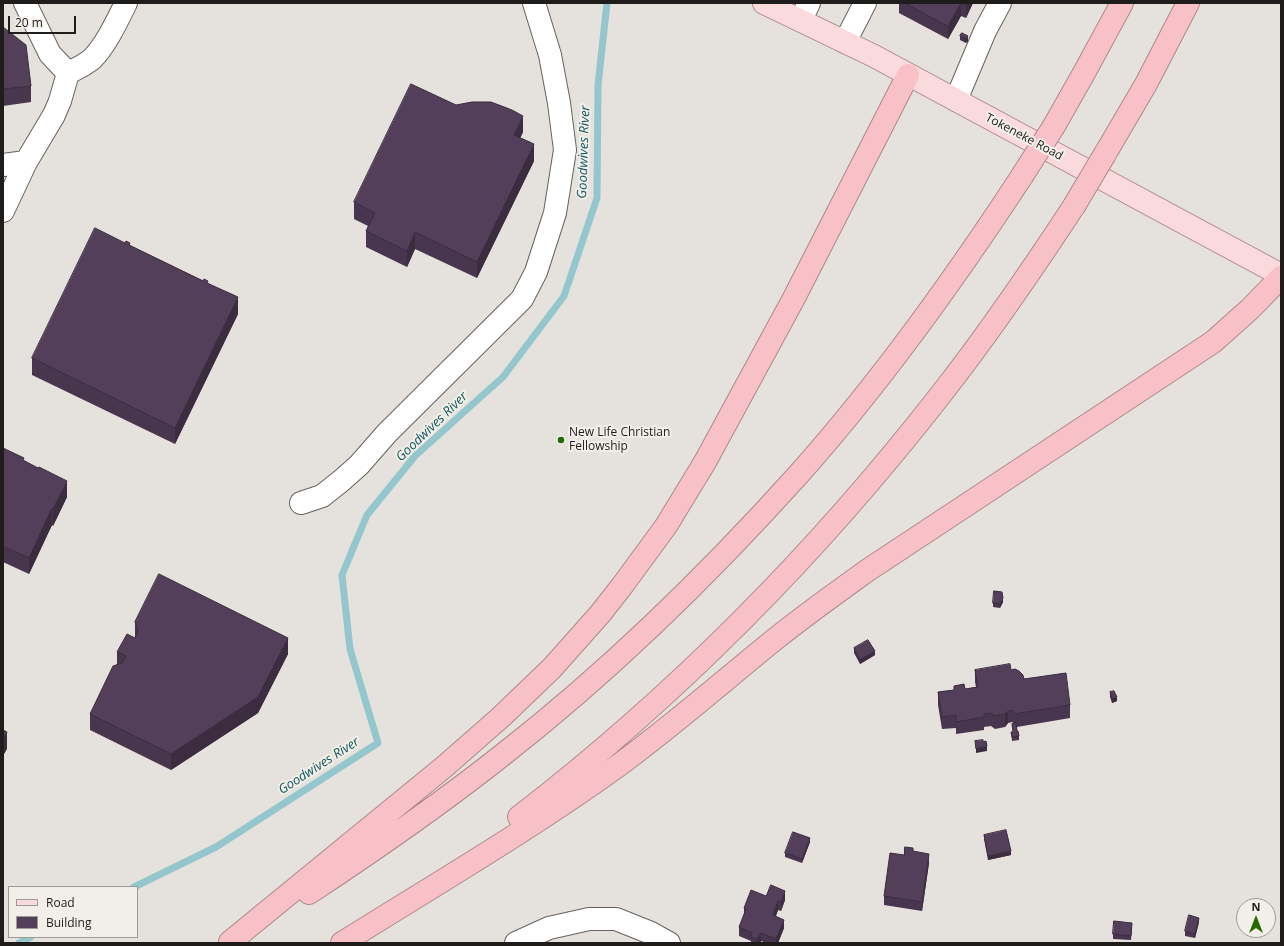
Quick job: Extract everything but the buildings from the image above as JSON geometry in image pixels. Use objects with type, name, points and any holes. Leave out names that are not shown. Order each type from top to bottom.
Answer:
[{"type":"highway","points":[[229,942],[306,895],[375,850],[440,803],[506,752],[568,701],[630,646],[688,590],[799,474],[853,410],[902,348],[952,280],[1054,126],[1122,3]]},
{"type":"highway","points":[[342,943],[406,900],[467,856],[538,802],[602,750],[663,696],[728,634],[780,582],[837,520],[942,393],[1039,260],[1074,206],[1146,84],[1188,3]]},
{"type":"highway","points":[[229,942],[444,767],[501,717],[552,668],[590,626],[622,586],[666,526],[705,462],[794,298],[908,75]]},
{"type":"highway","points":[[342,943],[564,803],[616,767],[670,726],[781,634],[849,584],[1213,342],[1250,309],[1281,276]]},
{"type":"main road","name":"Tokeneke Road","points":[[764,3],[805,12],[845,42],[956,100],[1281,276]]},
{"type":"street","points":[[26,3],[50,54],[68,73]]},
{"type":"street","points":[[3,211],[26,162],[54,115],[60,101],[68,73],[82,66],[100,50],[126,3]]},
{"type":"street","points":[[301,503],[322,496],[359,465],[387,433],[522,299],[536,272],[555,213],[565,150],[559,103],[550,55],[534,3]]},
{"type":"street","points":[[845,42],[865,3]]},
{"type":"street","points":[[956,100],[985,31],[1000,3]]},
{"type":"street","points":[[3,165],[26,162]]},
{"type":"street","points":[[516,943],[549,928],[589,919],[616,919],[651,933],[670,943]]},
{"type":"waterway","name":"Goodwives River","points":[[136,886],[216,847],[378,743],[350,649],[342,575],[367,515],[415,456],[503,377],[564,296],[597,198],[598,85],[607,3]]},
{"type":"waterway","name":"Goodwives River","points":[[19,943],[29,938]]},
{"type":"place","name":"New Life Christian Fellowship","points":[[561,440]]}]
